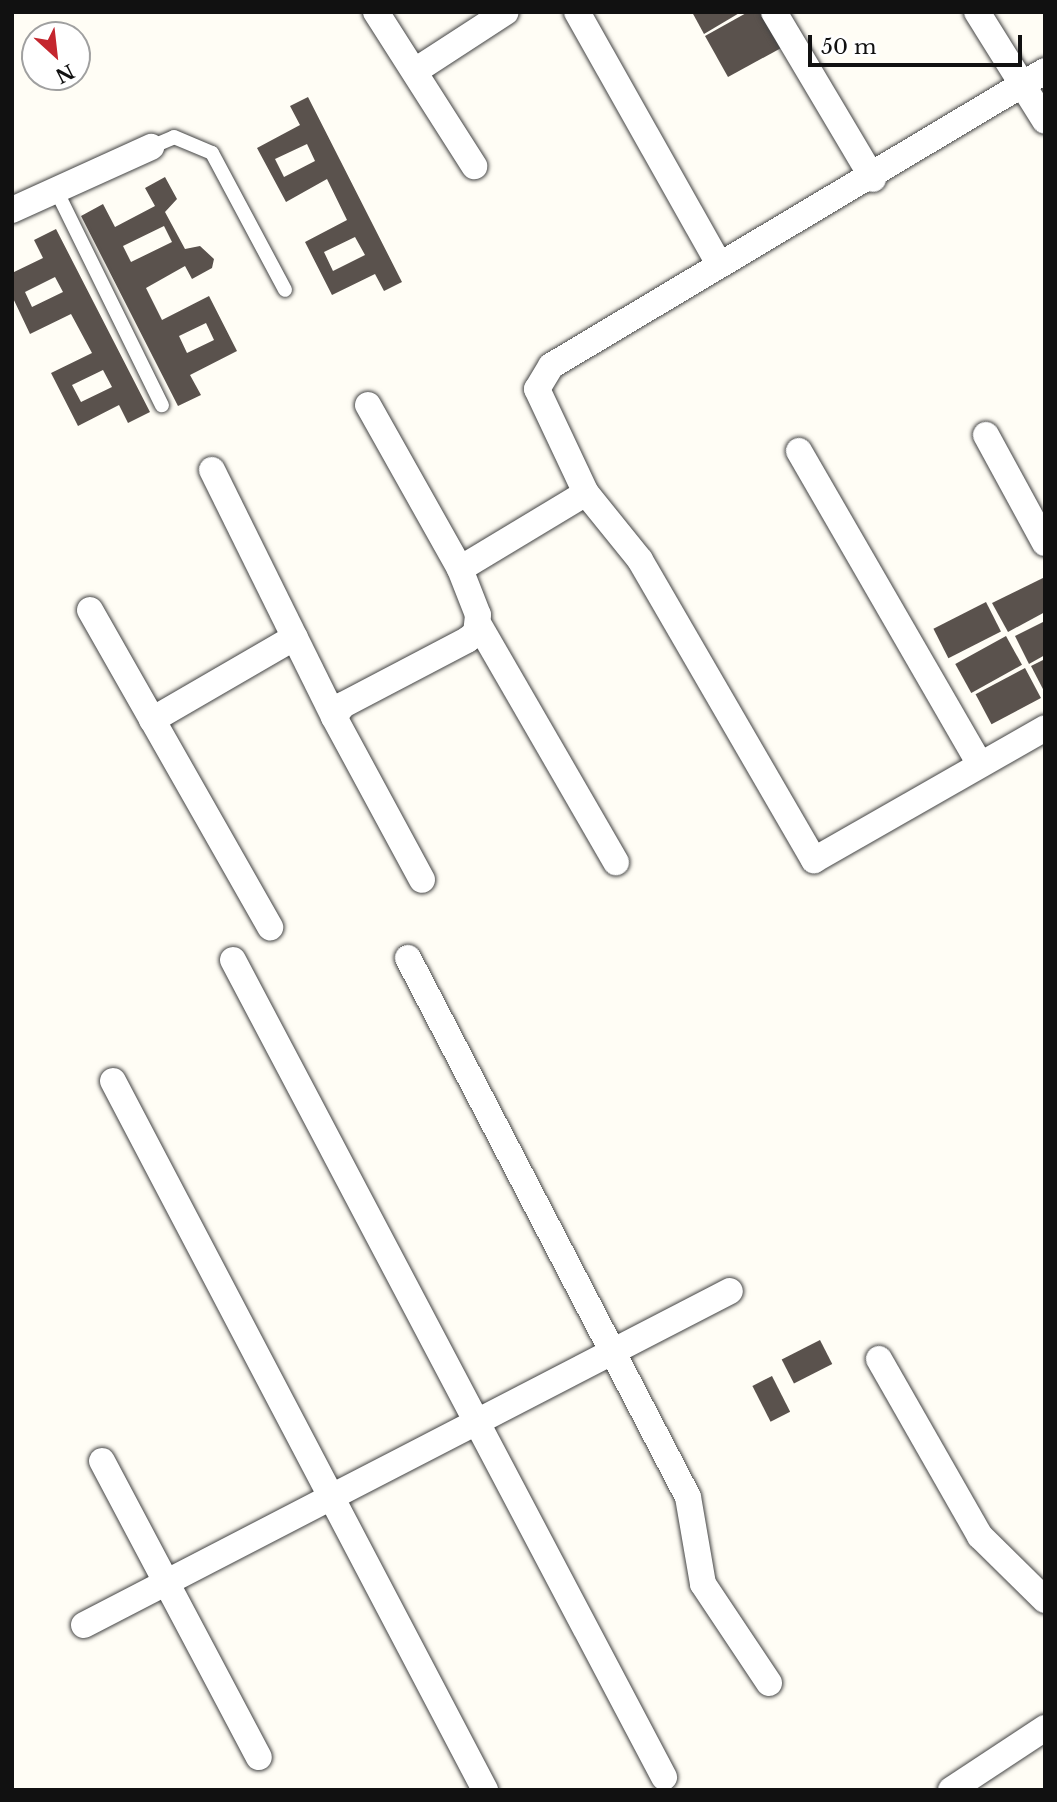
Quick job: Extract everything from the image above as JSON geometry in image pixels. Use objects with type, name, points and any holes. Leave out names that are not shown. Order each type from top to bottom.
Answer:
[{"type":"street","points":[[376,12],[474,166]]},
{"type":"street","points":[[415,71],[506,12]]},
{"type":"street","points":[[577,12],[719,264]]},
{"type":"street","points":[[774,12],[873,179]]},
{"type":"street","points":[[977,12],[1033,77],[1045,121]]},
{"type":"street","points":[[1033,77],[873,179],[719,264],[539,379],[542,403],[586,493],[640,560],[814,860],[1045,727]]},
{"type":"street","points":[[12,210],[150,147]]},
{"type":"street","points":[[368,405],[460,569],[479,625],[616,862]]},
{"type":"street","points":[[986,435],[1045,543]]},
{"type":"street","points":[[799,451],[980,764]]},
{"type":"street","points":[[212,470],[334,717],[422,880]]},
{"type":"street","points":[[460,569],[586,493]]},
{"type":"street","points":[[90,610],[270,928]]},
{"type":"street","points":[[334,717],[343,705],[467,640],[479,625]]},
{"type":"street","points":[[152,720],[295,637]]},
{"type":"street","points":[[408,958],[616,1350],[688,1497],[703,1584],[769,1683]]},
{"type":"street","points":[[233,960],[664,1777]]},
{"type":"street","points":[[113,1082],[485,1790]]},
{"type":"street","points":[[84,1625],[730,1291]]},
{"type":"street","points":[[879,1359],[980,1536],[1045,1600]]},
{"type":"street","points":[[102,1461],[259,1757]]},
{"type":"street","points":[[951,1790],[1045,1728]]},
{"type":"lane","points":[[150,147],[174,138],[212,153],[285,290]]},
{"type":"lane","points":[[56,190],[162,405]]},
{"type":"building","points":[[692,12],[741,12],[704,34]]},
{"type":"building","points":[[748,12],[765,12],[783,47],[728,77],[705,36]]},
{"type":"building","points":[[308,97],[402,282],[384,291],[375,274],[332,295],[305,242],[347,220],[327,179],[286,202],[257,148],[300,125],[290,106]],"holes":[[[307,144],[315,161],[284,177],[275,159]],[[355,237],[365,255],[333,271],[324,252]]]},
{"type":"building","points":[[165,177],[177,199],[165,212],[185,249],[200,246],[214,259],[212,268],[192,279],[185,266],[146,288],[162,320],[209,296],[237,351],[190,375],[201,395],[178,406],[81,216],[103,204],[115,227],[155,206],[145,188]],"holes":[[[164,226],[172,242],[131,262],[123,246]],[[206,323],[214,340],[187,353],[179,336]]]},
{"type":"building","points":[[56,229],[150,412],[128,423],[119,405],[78,426],[51,373],[92,353],[71,314],[30,334],[12,296],[12,273],[43,258],[34,240]],"holes":[[[55,277],[63,292],[32,307],[25,292]],[[103,370],[112,387],[81,402],[72,385]]]},
{"type":"building","points":[[1045,577],[1045,612],[1008,632],[992,603]]},
{"type":"building","points":[[986,602],[1001,631],[948,658],[933,629]]},
{"type":"building","points":[[1045,621],[1045,655],[1029,664],[1015,636]]},
{"type":"building","points":[[1006,636],[1022,665],[971,693],[955,664]]},
{"type":"building","points":[[1045,659],[1045,693],[1031,666]]},
{"type":"building","points":[[1025,668],[1041,698],[992,724],[976,694]]},
{"type":"building","points":[[820,1340],[832,1364],[794,1384],[782,1360]]},
{"type":"building","points":[[772,1376],[790,1412],[771,1422],[752,1386]]}]
